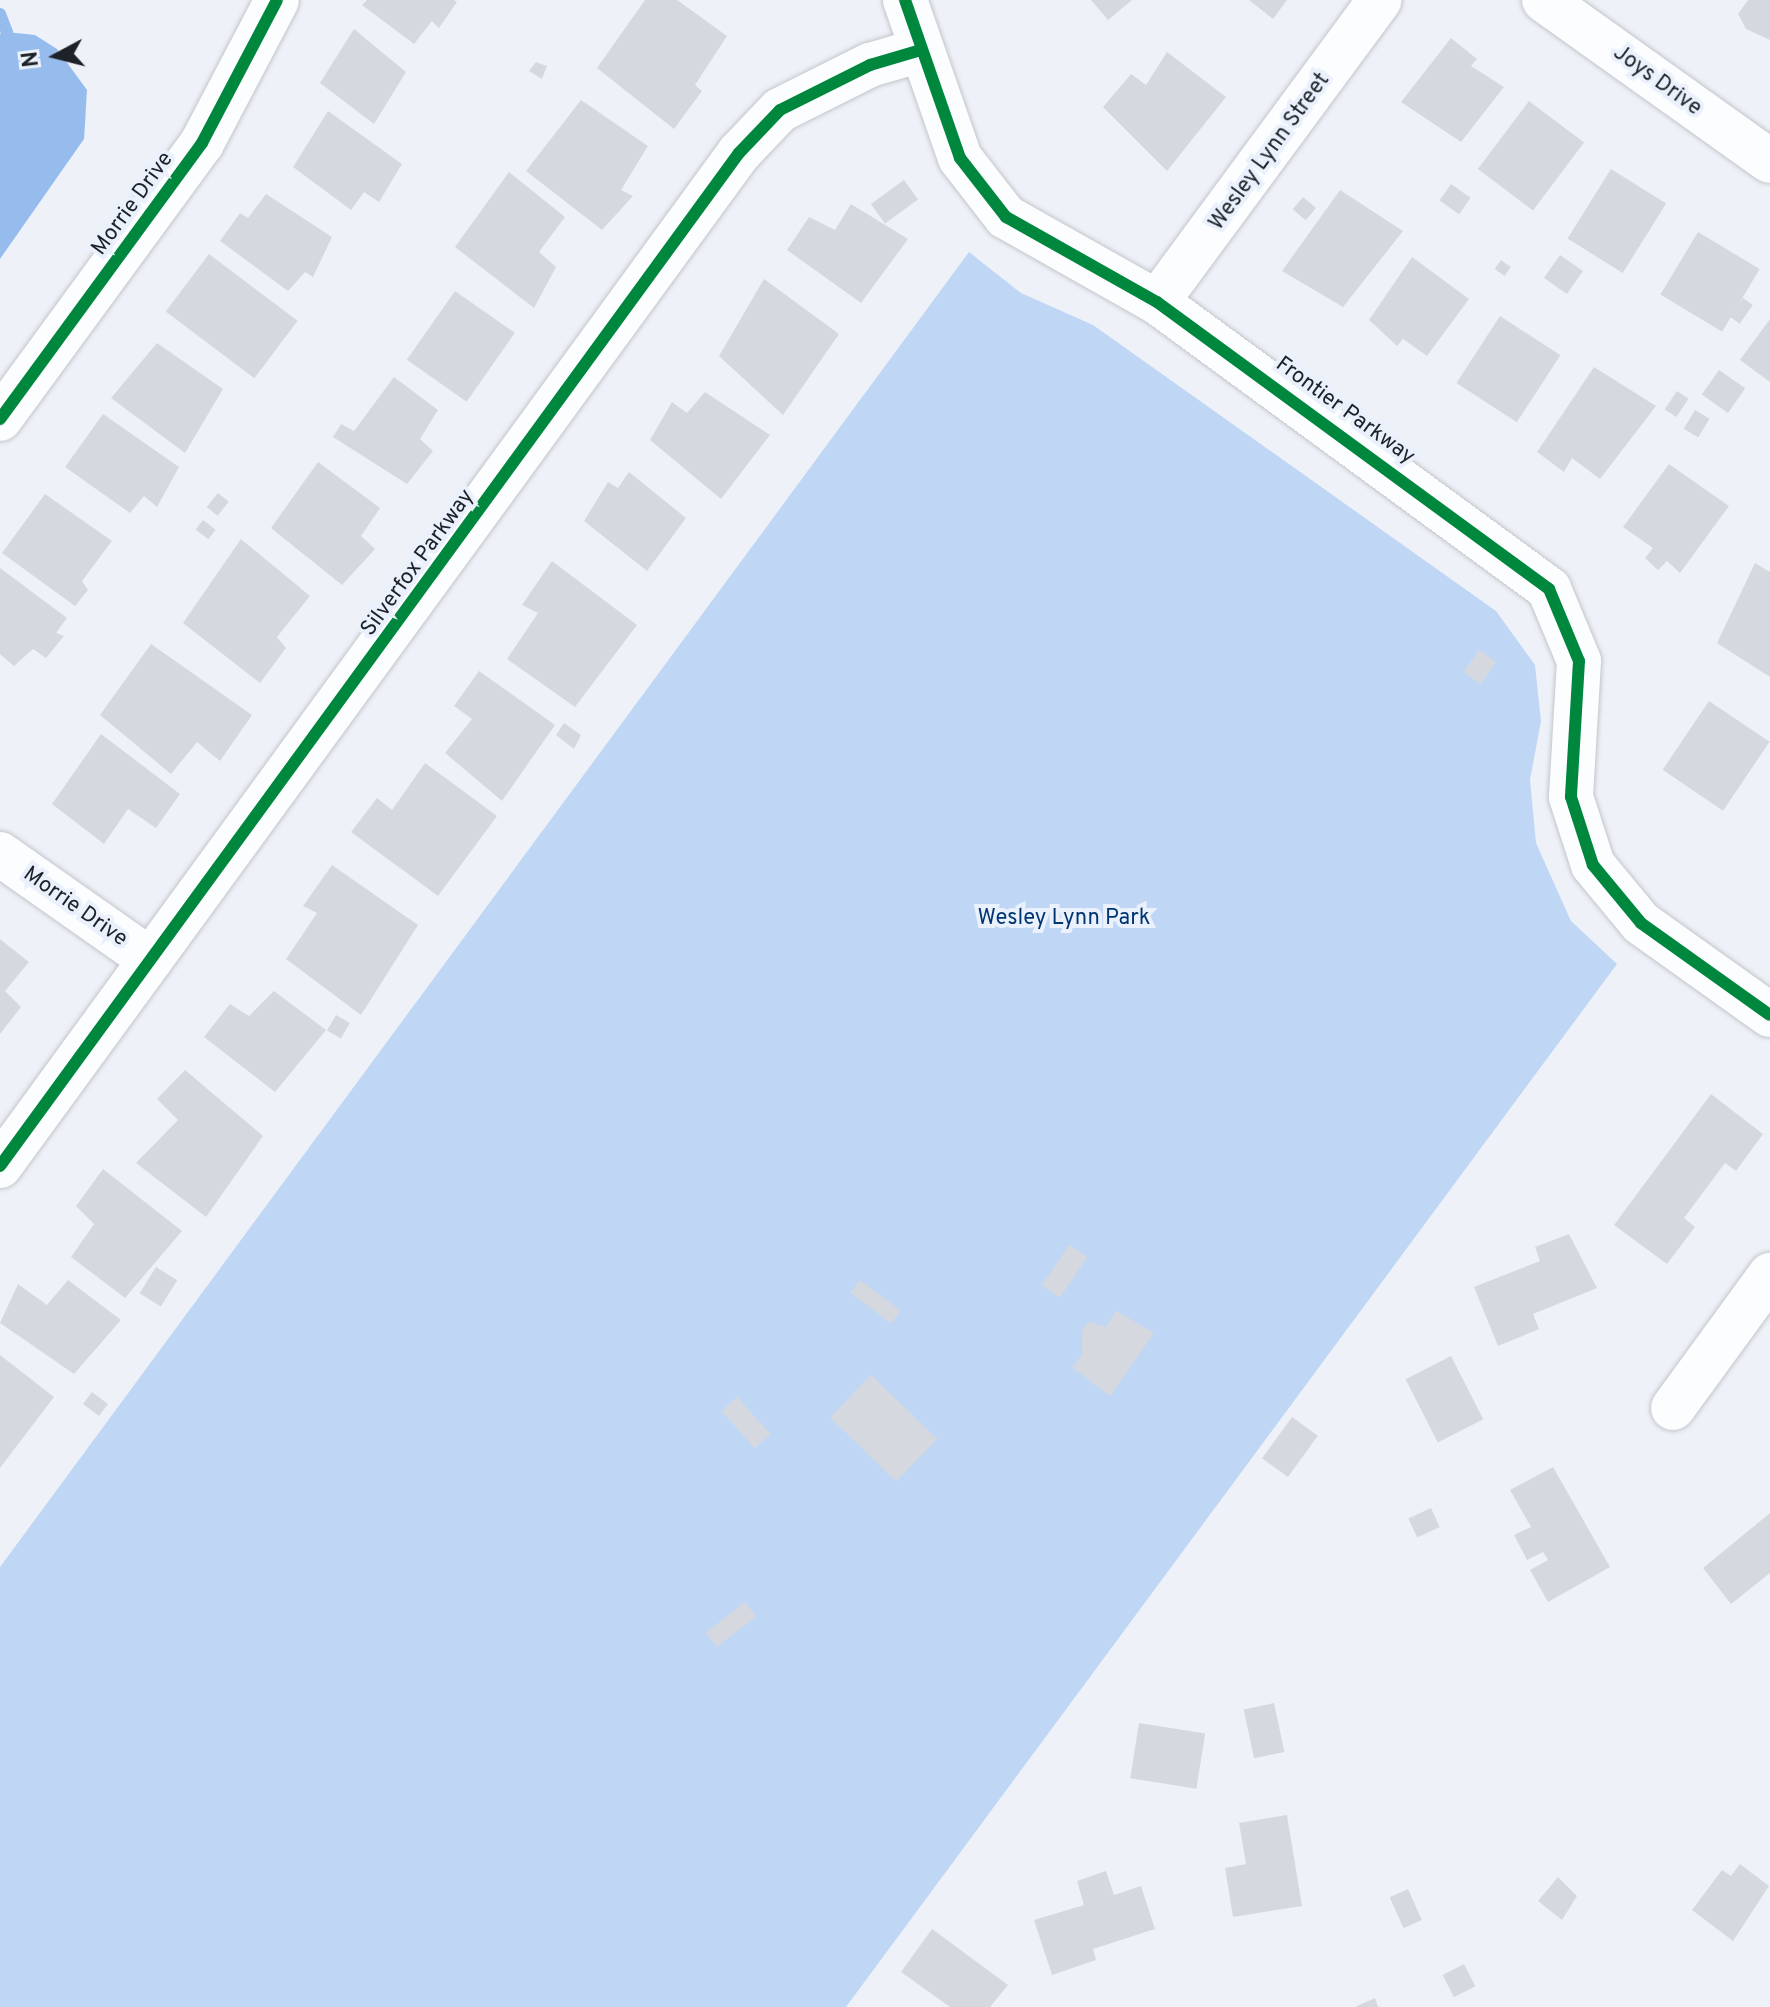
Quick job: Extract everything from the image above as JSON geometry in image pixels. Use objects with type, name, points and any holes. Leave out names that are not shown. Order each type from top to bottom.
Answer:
[{"type":"street","name":"Morrie Drive","points":[[0,419],[202,143],[277,0]]},
{"type":"street","name":"Frontier Parkway","points":[[905,0],[960,158],[988,200],[1044,241],[1157,302],[1549,589],[1573,635],[1581,678],[1574,816],[1602,880],[1641,923],[1770,1015]]},
{"type":"street","name":"Wesley Lynn Street","points":[[1157,302],[1380,0]]},
{"type":"street","name":"Joys Drive","points":[[1544,0],[1770,161]]},
{"type":"street","name":"Silverfox Parkway","points":[[0,1166],[739,153],[780,110],[870,65],[921,50]]},
{"type":"street","name":"Morrie Drive","points":[[0,854],[151,960]]},
{"type":"street","points":[[1673,1408],[1770,1275]]},
{"type":"green space","name":"Wesley Lynn Park","points":[[969,252],[1021,293],[1093,325],[1496,611],[1535,665],[1541,721],[1530,780],[1536,843],[1571,921],[1617,964],[846,2007],[0,2007],[0,1567]]},
{"type":"shaded area","points":[[7,32],[35,35],[57,49],[87,90],[84,139],[0,259],[0,41]]},
{"type":"building","points":[[367,0],[457,2],[439,28],[432,21],[414,44],[362,5]]},
{"type":"building","points":[[645,0],[677,0],[727,36],[695,85],[702,91],[674,129],[597,68]]},
{"type":"building","points":[[1091,0],[1132,0],[1108,20]]},
{"type":"building","points":[[1249,0],[1287,0],[1273,19]]},
{"type":"building","points":[[1748,0],[1770,0],[1770,40],[1746,29],[1738,14]]},
{"type":"building","points":[[354,29],[406,72],[374,124],[320,83]]},
{"type":"building","points":[[1451,38],[1477,59],[1471,66],[1504,87],[1461,142],[1401,102]]},
{"type":"building","points":[[1167,52],[1226,97],[1167,171],[1103,107],[1131,74],[1146,85]]},
{"type":"building","points":[[536,62],[547,66],[542,79],[529,71]]},
{"type":"building","points":[[581,100],[648,146],[621,190],[633,196],[602,230],[526,171]]},
{"type":"building","points":[[1529,101],[1584,143],[1533,210],[1478,169]]},
{"type":"building","points":[[328,111],[402,164],[379,202],[364,192],[351,210],[293,167]]},
{"type":"building","points":[[1611,169],[1666,203],[1623,273],[1568,239]]},
{"type":"building","points":[[509,172],[565,217],[539,252],[556,267],[534,308],[455,247]]},
{"type":"building","points":[[904,180],[918,199],[885,224],[871,204]]},
{"type":"building","points":[[1451,184],[1471,198],[1459,214],[1440,200]]},
{"type":"building","points":[[1340,190],[1403,231],[1343,307],[1282,271]]},
{"type":"building","points":[[266,194],[332,237],[313,277],[305,272],[288,291],[220,241],[240,213],[248,218]]},
{"type":"building","points":[[1303,197],[1316,208],[1306,220],[1293,209]]},
{"type":"building","points":[[851,204],[908,239],[861,303],[787,250],[809,217],[835,230]]},
{"type":"building","points":[[1698,232],[1760,269],[1722,332],[1660,295]]},
{"type":"building","points":[[209,254],[298,321],[254,378],[166,312]]},
{"type":"building","points":[[1560,255],[1583,271],[1567,294],[1544,278]]},
{"type":"building","points":[[1412,257],[1469,299],[1427,356],[1403,339],[1397,346],[1369,320]]},
{"type":"building","points":[[1501,260],[1511,267],[1505,276],[1495,269]]},
{"type":"building","points":[[764,279],[839,334],[783,415],[719,356]]},
{"type":"building","points":[[455,291],[515,333],[467,402],[407,360]]},
{"type":"building","points":[[1743,298],[1753,305],[1740,324],[1730,317]]},
{"type":"building","points":[[1500,316],[1560,355],[1517,422],[1456,383]]},
{"type":"building","points":[[1770,319],[1770,382],[1740,360]]},
{"type":"building","points":[[157,343],[223,389],[185,453],[111,398]]},
{"type":"building","points":[[1594,367],[1656,406],[1600,479],[1572,458],[1564,472],[1537,452]]},
{"type":"building","points":[[1719,370],[1745,388],[1728,413],[1702,395]]},
{"type":"building","points":[[394,377],[438,410],[420,439],[433,451],[407,484],[333,437],[341,424],[354,431]]},
{"type":"building","points":[[1677,391],[1689,399],[1676,417],[1665,409]]},
{"type":"building","points":[[705,392],[770,435],[721,499],[650,440],[672,402],[687,413]]},
{"type":"building","points":[[1695,410],[1710,419],[1698,438],[1684,429]]},
{"type":"building","points":[[103,414],[179,467],[157,507],[144,496],[130,513],[65,467]]},
{"type":"building","points":[[318,462],[380,508],[361,536],[375,549],[342,585],[271,528]]},
{"type":"building","points":[[1669,464],[1729,506],[1680,573],[1667,561],[1658,570],[1645,558],[1653,548],[1623,527]]},
{"type":"building","points":[[629,472],[686,518],[647,571],[584,521],[608,482],[618,488]]},
{"type":"building","points":[[218,493],[229,502],[218,516],[207,507]]},
{"type":"building","points":[[45,494],[112,541],[82,581],[88,590],[75,606],[2,553]]},
{"type":"building","points":[[203,520],[216,530],[208,539],[196,529]]},
{"type":"building","points":[[241,539],[310,596],[277,637],[286,648],[260,683],[183,623]]},
{"type":"building","points":[[552,561],[637,625],[575,707],[507,659],[538,613],[522,605]]},
{"type":"building","points":[[1755,563],[1770,572],[1770,677],[1717,643]]},
{"type":"building","points":[[0,568],[67,618],[56,633],[64,636],[46,658],[33,649],[14,666],[0,654]]},
{"type":"building","points":[[151,644],[252,715],[220,761],[197,742],[171,774],[100,715]]},
{"type":"building","points":[[1479,650],[1496,662],[1481,684],[1464,672]]},
{"type":"building","points":[[479,671],[555,725],[502,801],[445,753],[472,719],[454,706]]},
{"type":"building","points":[[1709,701],[1770,742],[1723,811],[1663,770]]},
{"type":"building","points":[[564,723],[581,735],[574,749],[556,735]]},
{"type":"building","points":[[101,734],[180,794],[156,828],[128,809],[104,844],[52,804]]},
{"type":"building","points":[[425,763],[497,816],[438,896],[351,832],[377,798],[392,810]]},
{"type":"building","points":[[332,865],[418,925],[361,1015],[286,959],[317,913],[303,906]]},
{"type":"building","points":[[0,939],[29,962],[5,991],[21,1007],[0,1034]]},
{"type":"building","points":[[274,991],[326,1030],[275,1092],[204,1037],[230,1004],[249,1016]]},
{"type":"building","points":[[336,1015],[350,1023],[341,1039],[327,1031]]},
{"type":"building","points":[[185,1070],[263,1136],[206,1217],[136,1163],[178,1120],[157,1099]]},
{"type":"building","points":[[1711,1094],[1763,1134],[1736,1171],[1725,1163],[1684,1218],[1695,1227],[1667,1264],[1614,1225]]},
{"type":"building","points":[[103,1169],[182,1231],[125,1298],[71,1257],[94,1224],[76,1206]]},
{"type":"building","points":[[1569,1234],[1597,1288],[1533,1314],[1539,1329],[1498,1346],[1474,1287],[1540,1261],[1535,1247]]},
{"type":"building","points":[[1069,1245],[1087,1257],[1060,1298],[1042,1286]]},
{"type":"building","points":[[156,1267],[177,1280],[161,1307],[140,1293]]},
{"type":"building","points":[[68,1280],[121,1320],[74,1374],[0,1323],[18,1284],[47,1305]]},
{"type":"building","points":[[860,1280],[901,1311],[891,1323],[850,1293]]},
{"type":"building","points":[[1116,1311],[1154,1333],[1110,1396],[1072,1367],[1082,1355],[1082,1330],[1089,1322],[1106,1327]]},
{"type":"building","points":[[0,1355],[54,1397],[0,1468]]},
{"type":"building","points":[[1451,1356],[1483,1419],[1438,1442],[1406,1379]]},
{"type":"building","points":[[871,1375],[937,1439],[896,1481],[830,1417]]},
{"type":"building","points":[[92,1392],[108,1404],[99,1416],[83,1404]]},
{"type":"building","points":[[737,1397],[770,1434],[755,1448],[721,1411]]},
{"type":"building","points":[[1292,1417],[1318,1436],[1288,1477],[1262,1458]]},
{"type":"building","points":[[1553,1467],[1610,1567],[1548,1602],[1530,1570],[1548,1560],[1543,1552],[1527,1560],[1514,1535],[1531,1527],[1510,1490]]},
{"type":"building","points":[[1431,1508],[1440,1527],[1417,1538],[1408,1519]]},
{"type":"building","points":[[1770,1513],[1770,1573],[1731,1604],[1703,1568]]},
{"type":"building","points":[[745,1602],[756,1616],[717,1647],[706,1633]]},
{"type":"building","points":[[1274,1703],[1284,1752],[1254,1758],[1244,1709]]},
{"type":"building","points":[[1139,1723],[1205,1733],[1196,1789],[1130,1778]]},
{"type":"building","points":[[1287,1815],[1302,1906],[1233,1917],[1225,1868],[1246,1864],[1239,1823]]},
{"type":"building","points":[[1740,1864],[1769,1886],[1733,1941],[1692,1910],[1722,1870],[1731,1876]]},
{"type":"building","points":[[1106,1871],[1114,1895],[1141,1886],[1155,1929],[1093,1949],[1096,1960],[1052,1975],[1034,1920],[1084,1905],[1077,1881]]},
{"type":"building","points":[[1558,1877],[1577,1896],[1562,1920],[1538,1901]]},
{"type":"building","points":[[1408,1889],[1422,1920],[1404,1928],[1390,1897]]},
{"type":"building","points":[[932,1929],[1008,1985],[990,2007],[950,2007],[901,1972]]},
{"type":"building","points":[[1464,1964],[1475,1986],[1454,1997],[1443,1975]]},
{"type":"building","points":[[1375,1998],[1378,2007],[1355,2007]]},
{"type":"waterway","points":[[0,14],[7,32],[0,58]]},
{"type":"cycle path","points":[[0,419],[202,143],[277,0]]},
{"type":"cycle path","points":[[905,0],[960,158],[1006,217],[1157,302],[1549,589],[1579,661],[1571,797],[1593,865],[1641,923],[1770,1015]]},
{"type":"cycle path","points":[[0,1166],[739,153],[780,110],[870,65],[921,50]]}]
